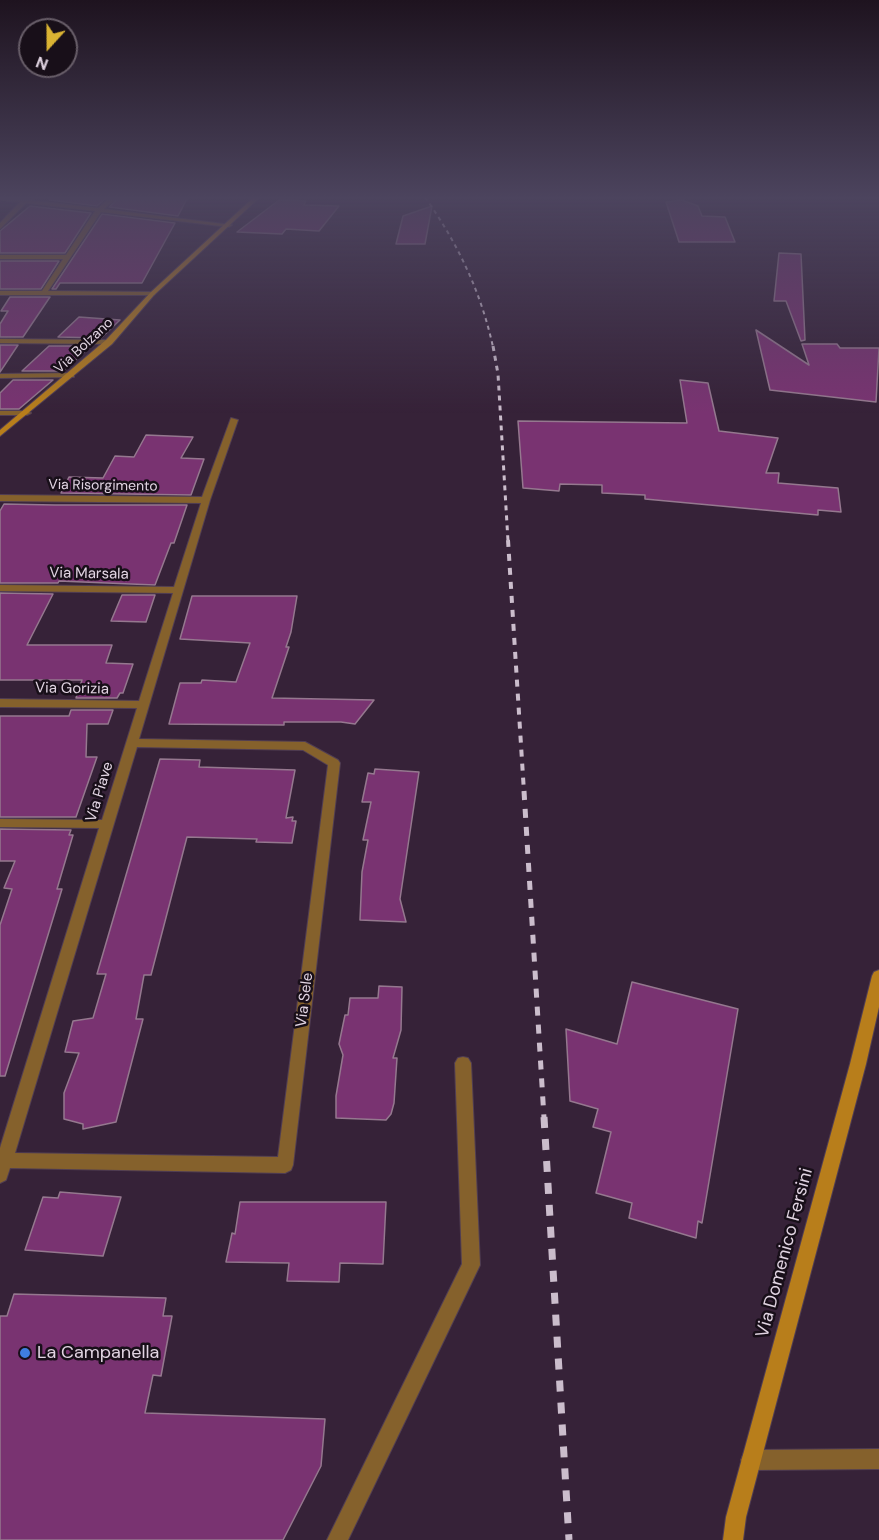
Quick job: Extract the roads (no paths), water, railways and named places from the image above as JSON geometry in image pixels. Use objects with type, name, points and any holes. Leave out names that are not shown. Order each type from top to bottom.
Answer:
[{"type":"street","points":[[44,293],[61,269]]},
{"type":"street","name":"Via Bolzano","points":[[0,434],[109,342],[152,294],[180,269]]},
{"type":"street","points":[[0,293],[152,294]]},
{"type":"street","points":[[0,341],[109,342]]},
{"type":"street","points":[[0,376],[71,375]]},
{"type":"street","points":[[0,413],[27,413]]},
{"type":"street","name":"Via Piave","points":[[0,1175],[206,501],[234,420]]},
{"type":"street","name":"Via Risorgimento","points":[[0,498],[206,501]]},
{"type":"street","name":"Via Marsala","points":[[0,588],[179,590]]},
{"type":"street","name":"Via Gorizia","points":[[0,703],[144,705]]},
{"type":"street","name":"Via Sele","points":[[5,1160],[285,1165],[334,763],[305,746],[132,743]]},
{"type":"street","points":[[0,823],[108,824]]},
{"type":"street","name":"Via Domenico Fersini","points":[[733,1540],[736,1517],[879,976]]},
{"type":"street","points":[[337,1540],[471,1265],[463,1063]]},
{"type":"street","points":[[752,1460],[879,1459]]},
{"type":"railway","points":[[467,269],[482,307],[493,347]]},
{"type":"railway","points":[[493,346],[498,374],[508,541]]},
{"type":"railway","points":[[508,540],[524,792]]},
{"type":"railway","points":[[524,791],[544,1118]]},
{"type":"railway","points":[[544,1117],[569,1540]]},
{"type":"place","name":"La Campanella","points":[[25,1353]]}]
